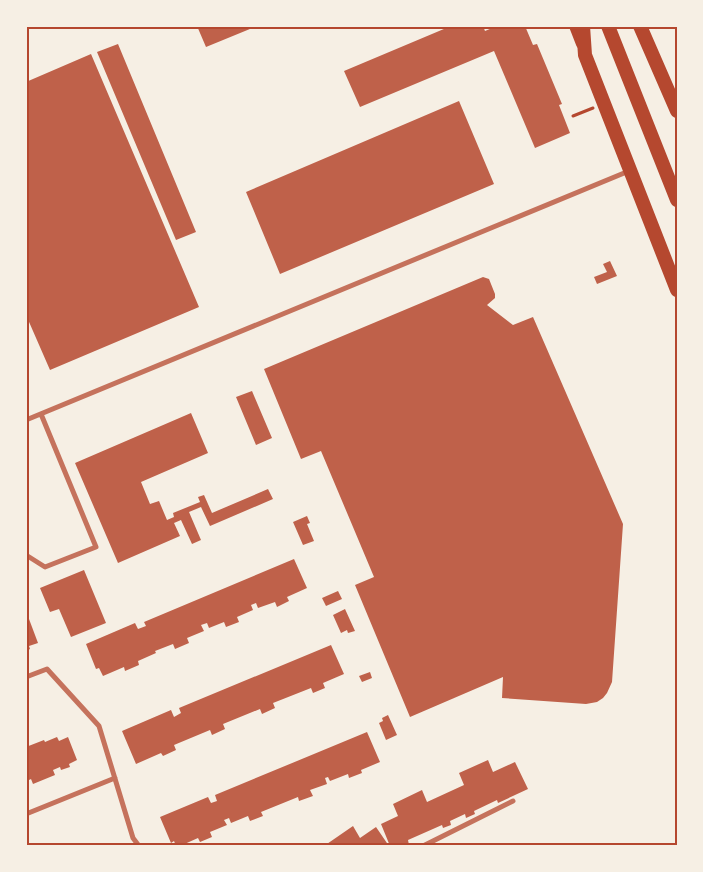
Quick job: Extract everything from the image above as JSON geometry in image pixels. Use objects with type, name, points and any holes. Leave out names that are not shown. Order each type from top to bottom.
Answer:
[{"type":"highway","points":[[583,26],[585,54],[629,171],[677,290]]},
{"type":"highway","points":[[608,26],[677,200]]},
{"type":"highway","points":[[642,29],[677,112]]},
{"type":"main road","points":[[574,26],[585,54]]},
{"type":"street","points":[[26,420],[629,171]]},
{"type":"street","points":[[26,555],[45,567],[96,547],[41,414]]},
{"type":"street","points":[[26,678],[47,669],[99,726],[133,838],[139,846]]},
{"type":"street","points":[[26,814],[115,778]]},
{"type":"street","points":[[423,846],[513,801]]},
{"type":"building","points":[[197,26],[257,26],[206,47]]},
{"type":"building","points":[[451,26],[483,26],[485,31],[497,26],[525,26],[533,45],[537,44],[562,104],[559,105],[570,133],[535,148],[494,51],[360,107],[344,71]]},
{"type":"building","points":[[118,44],[196,232],[176,240],[97,52]]},
{"type":"building","points":[[91,54],[199,307],[50,370],[26,315],[26,82]]},
{"type":"building","points":[[459,101],[494,184],[280,274],[246,192]]},
{"type":"building","points":[[610,261],[617,276],[597,284],[594,277],[607,272],[603,264]]},
{"type":"building","points":[[483,277],[489,279],[495,294],[495,298],[487,305],[513,325],[533,317],[623,524],[612,682],[603,698],[597,702],[586,704],[502,698],[503,677],[410,717],[355,585],[374,577],[321,451],[301,459],[264,369]]},
{"type":"building","points":[[252,391],[272,438],[256,445],[236,397]]},
{"type":"building","points":[[191,413],[208,453],[141,482],[150,504],[159,501],[167,520],[174,517],[173,513],[200,502],[198,497],[204,495],[212,513],[268,489],[273,499],[210,526],[201,507],[189,512],[201,540],[192,544],[181,520],[174,523],[180,536],[118,563],[75,463]]},
{"type":"building","points":[[307,516],[310,523],[307,524],[314,541],[303,545],[293,522]]},
{"type":"building","points":[[294,559],[307,588],[287,597],[289,601],[277,607],[275,602],[258,608],[256,603],[251,605],[253,610],[237,617],[239,622],[226,627],[224,622],[209,628],[207,623],[201,625],[204,631],[187,638],[189,643],[175,649],[173,644],[155,651],[156,653],[138,661],[139,665],[125,671],[124,667],[103,676],[99,668],[96,669],[86,644],[135,623],[138,629],[146,626],[144,622]]},
{"type":"building","points":[[84,570],[106,623],[71,637],[59,609],[50,612],[40,588]]},
{"type":"building","points":[[338,591],[342,599],[326,606],[322,598]]},
{"type":"building","points":[[345,609],[355,631],[348,633],[347,630],[341,633],[333,615]]},
{"type":"building","points":[[29,619],[38,643],[29,646],[30,649],[26,651],[26,620]]},
{"type":"building","points":[[331,645],[344,674],[323,683],[325,688],[313,693],[311,688],[273,703],[275,708],[262,714],[260,709],[223,724],[225,729],[212,735],[210,730],[174,745],[176,750],[163,756],[161,753],[136,764],[122,731],[171,710],[174,717],[181,713],[179,708]]},
{"type":"building","points":[[370,672],[372,678],[362,682],[359,676]]},
{"type":"building","points":[[388,715],[397,735],[386,740],[379,723],[383,721],[382,718]]},
{"type":"building","points":[[367,732],[380,762],[361,770],[362,773],[349,778],[348,774],[330,781],[328,777],[325,778],[327,784],[310,790],[313,796],[299,801],[298,797],[261,812],[263,816],[250,821],[248,816],[231,823],[229,818],[224,820],[227,825],[210,832],[212,837],[200,842],[198,838],[180,846],[176,846],[174,841],[171,843],[160,817],[208,797],[211,803],[217,801],[215,795]]},
{"type":"building","points":[[57,737],[59,741],[68,737],[77,760],[69,764],[70,767],[61,770],[60,767],[53,770],[55,775],[33,784],[31,779],[29,780],[26,776],[26,747]]},
{"type":"building","points":[[488,760],[493,772],[515,762],[528,789],[498,803],[497,800],[474,811],[475,814],[466,818],[465,814],[450,821],[451,825],[443,828],[442,825],[408,840],[409,845],[407,846],[390,846],[381,824],[398,816],[393,804],[422,790],[427,802],[464,785],[459,773]]},
{"type":"building","points":[[353,826],[360,838],[376,827],[389,846],[324,846]]}]
